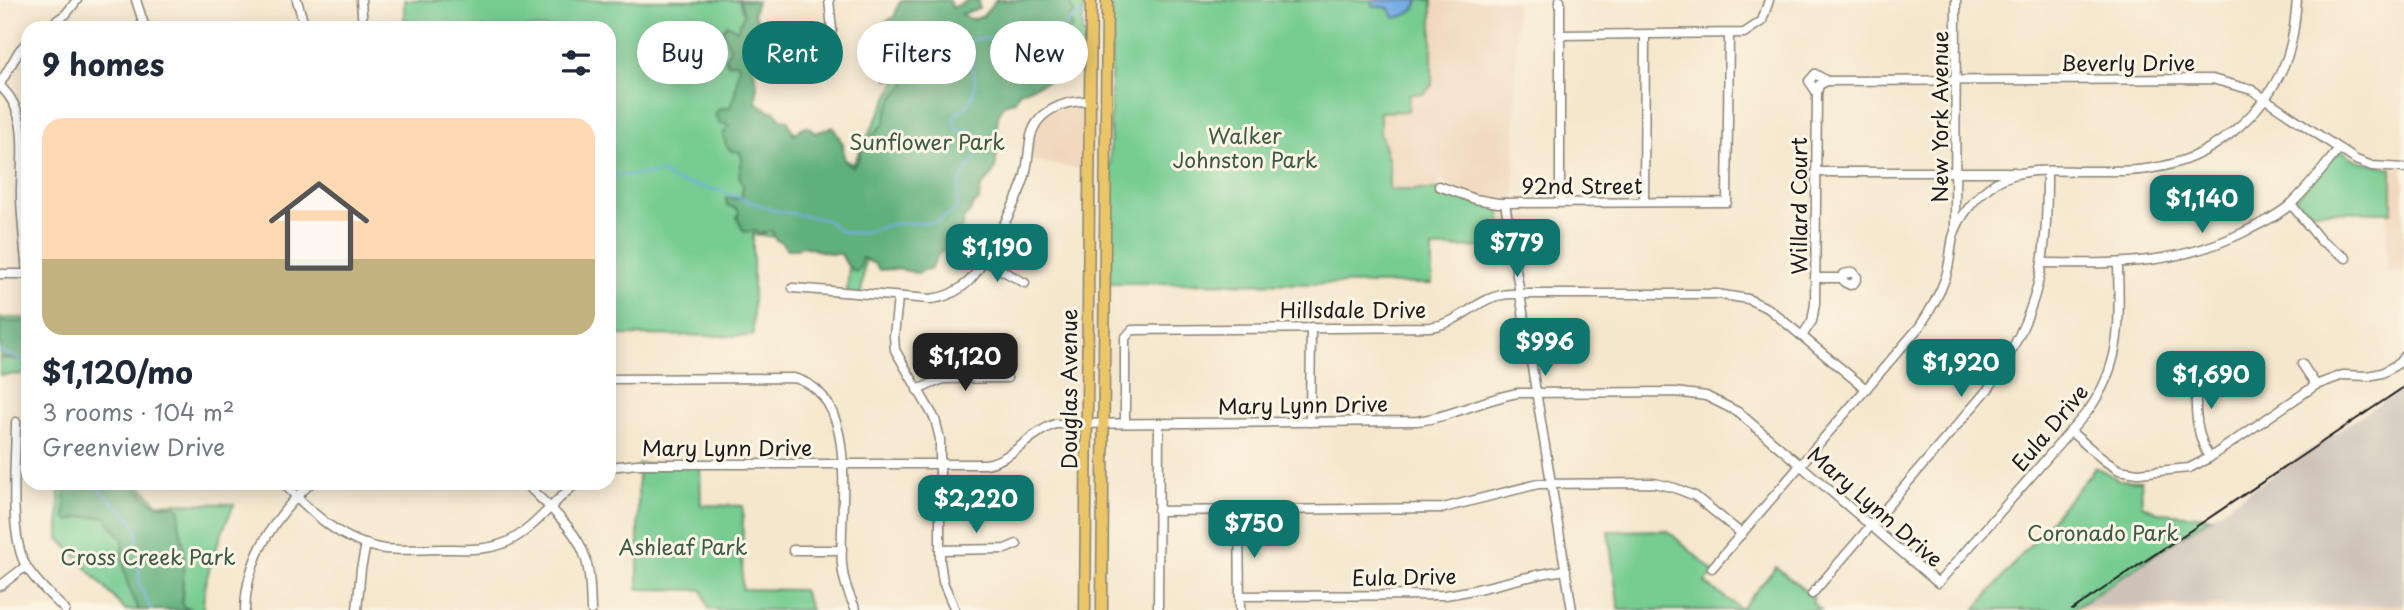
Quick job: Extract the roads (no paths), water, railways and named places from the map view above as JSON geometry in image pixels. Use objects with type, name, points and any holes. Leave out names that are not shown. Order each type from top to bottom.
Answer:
[{"type":"main road","name":"Douglas Avenue","points":[[1085,610],[1091,0]]},
{"type":"main road","name":"Douglas Avenue","points":[[1102,610],[1107,0]]},
{"type":"street","points":[[60,21],[77,0]]},
{"type":"street","points":[[136,0],[143,21]]},
{"type":"street","points":[[296,0],[303,21]]},
{"type":"street","points":[[361,0],[362,21]]},
{"type":"street","points":[[829,0],[831,21]]},
{"type":"street","points":[[1560,0],[1560,202]]},
{"type":"street","points":[[1559,35],[1744,33],[1757,26],[1766,15],[1769,0]]},
{"type":"street","name":"New York Avenue","points":[[1954,235],[1956,0]]},
{"type":"street","points":[[1816,172],[2132,171],[2189,158],[2221,140],[2245,121],[2266,99],[2288,54],[2297,0]]},
{"type":"street","points":[[1644,202],[1645,35]]},
{"type":"street","name":"92nd Street","points":[[1439,186],[1475,199],[1505,203],[1727,202],[1729,35]]},
{"type":"street","points":[[21,49],[0,85],[13,100],[21,131]]},
{"type":"street","name":"Beverly Drive","points":[[1811,77],[1815,74],[1827,81],[2212,79],[2239,85],[2266,99],[2356,160],[2372,166],[2404,168]]},
{"type":"street","name":"Willard Court","points":[[1802,336],[1814,315],[1816,93],[1809,81],[1811,77]]},
{"type":"street","points":[[1816,93],[1819,85],[1827,81]]},
{"type":"street","points":[[793,288],[898,298],[930,299],[949,295],[970,280],[1021,187],[1028,165],[1030,140],[1039,120],[1068,102],[1090,101]]},
{"type":"street","points":[[2043,263],[2118,264],[2158,261],[2211,248],[2253,228],[2291,204],[2339,149]]},
{"type":"street","points":[[1712,568],[1930,312],[1945,279],[1954,235],[1966,213],[1981,195],[2017,172]]},
{"type":"street","points":[[1812,594],[1989,388],[2011,355],[2036,296],[2043,263],[2047,229],[2047,172]]},
{"type":"street","points":[[1505,203],[1572,610]]},
{"type":"street","points":[[2291,204],[2321,241],[2346,258]]},
{"type":"street","points":[[983,260],[1025,283]]},
{"type":"street","name":"Eula Drive","points":[[1938,583],[2097,399],[2115,359],[2119,330],[2118,264]]},
{"type":"street","points":[[0,274],[21,274]]},
{"type":"street","points":[[1815,278],[1843,278]]},
{"type":"street","name":"Hillsdale Drive","points":[[1125,423],[1125,338],[1128,332],[1135,329],[1440,326],[1463,316],[1490,297],[1520,294],[1736,296],[1769,309],[1866,389]]},
{"type":"street","points":[[898,298],[894,343],[899,358],[935,419],[940,439],[940,550],[943,582],[955,610]]},
{"type":"street","points":[[1310,422],[1311,327]]},
{"type":"street","points":[[2070,431],[2110,465],[2128,472],[2189,468],[2209,458],[2316,386],[2343,376],[2382,373],[2399,363],[2404,356]]},
{"type":"street","points":[[2202,364],[2197,383],[2196,425],[2209,458]]},
{"type":"street","points":[[2302,364],[2316,386]]},
{"type":"street","points":[[917,390],[943,379],[1007,378]]},
{"type":"street","points":[[616,379],[801,380],[817,391],[831,409],[841,439],[842,550],[846,590],[856,610]]},
{"type":"street","name":"Mary Lynn Drive","points":[[616,466],[992,463],[1018,449],[1044,428],[1055,424],[1429,419],[1518,393],[1675,392],[1706,396],[1738,412],[1938,583]]},
{"type":"street","points":[[16,422],[16,531],[19,550],[35,579],[65,610]]},
{"type":"street","points":[[1158,610],[1159,423]]},
{"type":"street","points":[[1158,511],[1443,508],[1509,490],[1551,483],[1654,483],[1675,488],[1704,502],[1742,534]]},
{"type":"street","points":[[290,490],[338,532],[366,544],[397,550],[489,547],[508,542],[524,532],[569,490]]},
{"type":"street","points":[[245,610],[247,587],[259,549],[275,521],[304,490]]},
{"type":"street","points":[[532,490],[572,531],[580,544],[588,570],[591,610]]},
{"type":"street","points":[[1239,511],[1240,610]]},
{"type":"street","points":[[357,610],[360,569],[366,544]]},
{"type":"street","points":[[940,550],[1005,549],[1017,544]]},
{"type":"street","points":[[793,550],[842,550]]},
{"type":"street","points":[[0,586],[26,566]]},
{"type":"street","name":"Eula Drive","points":[[1240,596],[1445,595],[1473,592],[1538,574],[1566,570]]},
{"type":"water","points":[[1371,0],[1419,0],[1410,12],[1395,18],[1388,8],[1373,6]]},
{"type":"waterway","points":[[616,176],[663,173],[671,180],[720,191],[773,210],[827,220],[840,231],[852,233],[862,233],[892,224],[937,222],[955,210],[960,183],[979,151],[977,138],[970,130],[959,132],[953,122],[973,95],[974,76],[968,51],[973,39],[1004,41],[1012,46],[1024,63],[1031,65],[1045,59],[1054,37],[1063,26],[1084,14]]},
{"type":"waterway","points":[[0,351],[21,360]]},
{"type":"waterway","points":[[100,490],[132,519],[137,529],[139,583],[151,610]]},
{"type":"railway","points":[[2072,610],[2404,387]]},
{"type":"park label","name":"Sunflower Park","points":[[927,141]]},
{"type":"park label","name":"Walker Johnston Park","points":[[1245,147]]},
{"type":"park label","name":"Coronado Park","points":[[2103,532]]},
{"type":"park label","name":"Ashleaf Park","points":[[683,546]]},
{"type":"park label","name":"Cross Creek Park","points":[[148,556]]}]
